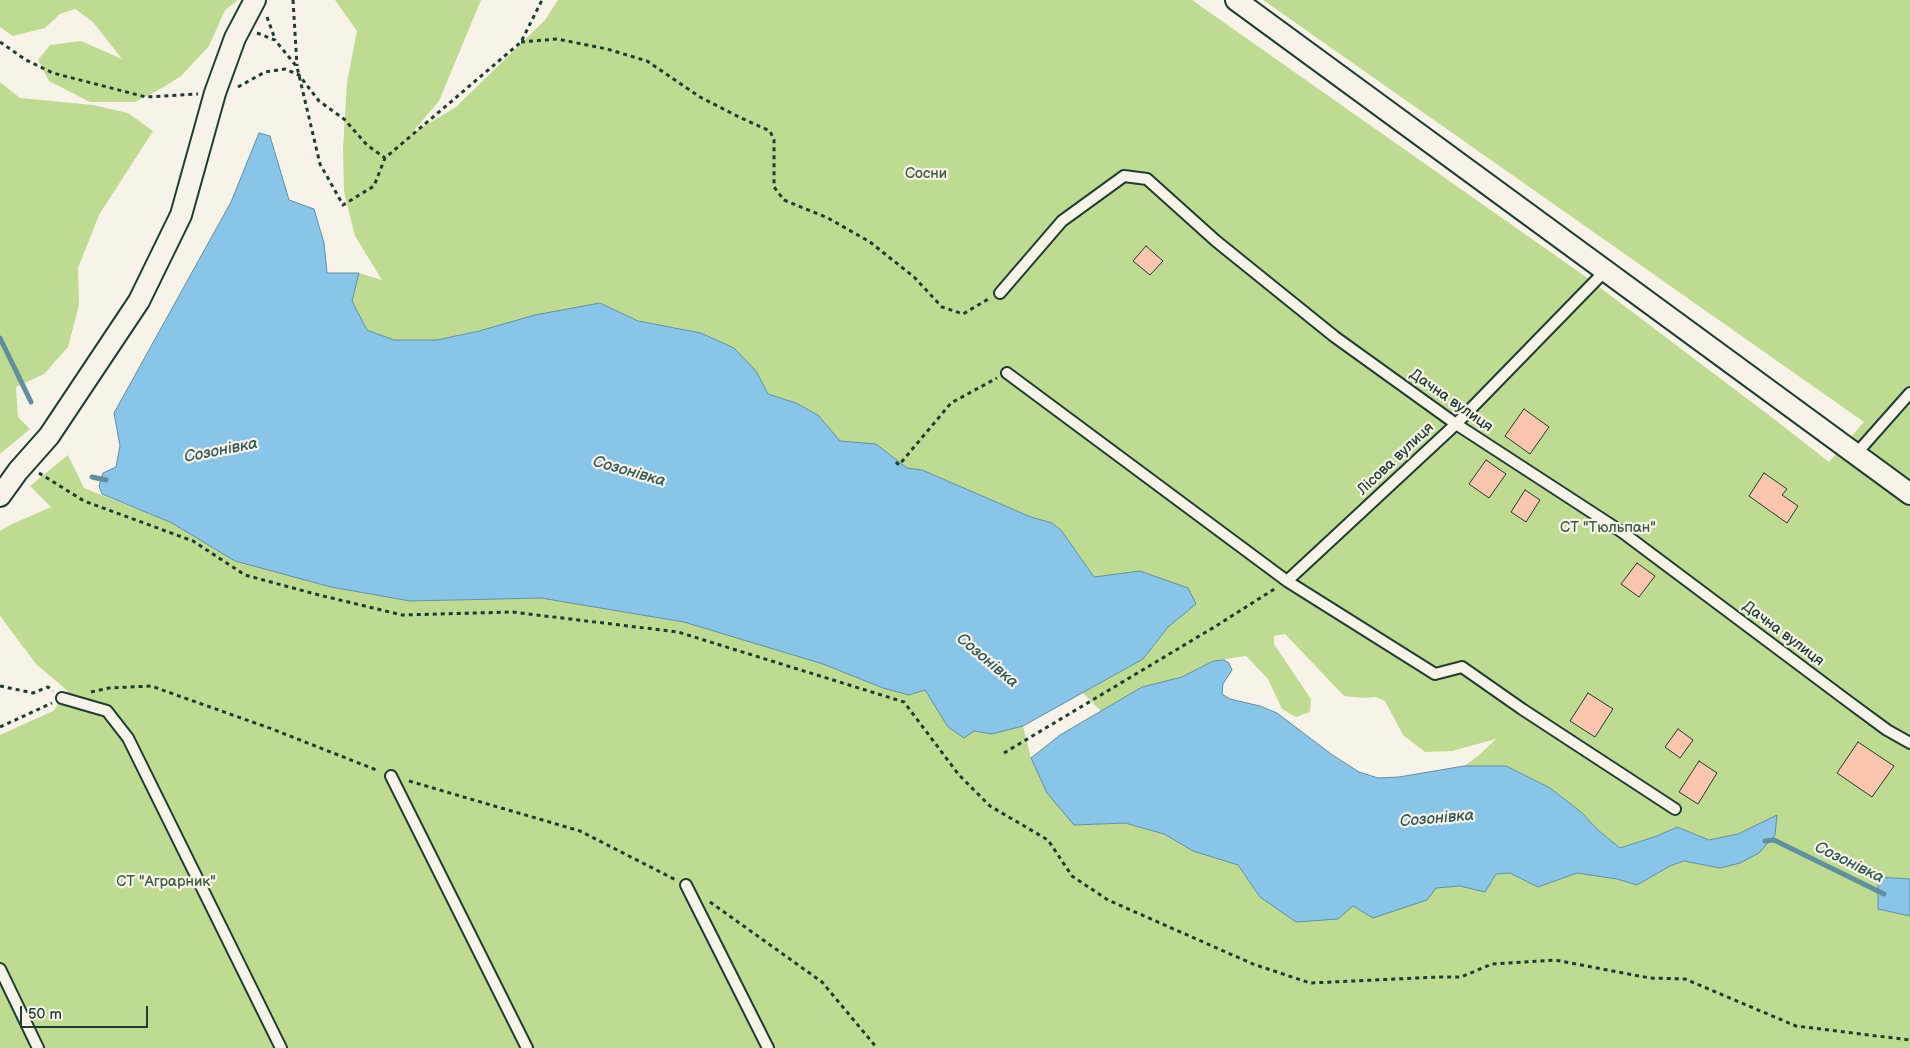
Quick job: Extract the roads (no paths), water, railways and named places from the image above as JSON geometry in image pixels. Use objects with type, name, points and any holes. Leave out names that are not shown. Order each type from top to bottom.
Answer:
[{"type":"street","points":[[1236,0],[1910,494]]},
{"type":"street","points":[[0,496],[18,471],[49,436],[140,301],[181,215],[215,92],[235,38],[261,7]]},
{"type":"lane","name":"Дачна вулиця","points":[[1000,292],[1062,222],[1124,176],[1147,179],[1216,241],[1335,337],[1456,424],[1622,532],[1887,730],[1910,743]]},
{"type":"lane","name":"Лісова вулиця","points":[[1287,580],[1456,424],[1606,270]]},
{"type":"lane","points":[[1007,373],[1287,580],[1435,674],[1462,667],[1522,709],[1674,809]]},
{"type":"lane","points":[[1855,455],[1910,393]]},
{"type":"lane","points":[[62,698],[108,711],[128,738],[281,1048]]},
{"type":"lane","points":[[391,776],[527,1048]]},
{"type":"lane","points":[[686,885],[768,1048]]},
{"type":"lane","points":[[0,969],[38,1048]]},
{"type":"water","points":[[259,133],[270,136],[289,200],[314,209],[324,243],[327,273],[359,273],[352,301],[367,330],[394,340],[437,340],[479,331],[535,315],[600,303],[638,321],[701,333],[734,348],[756,371],[768,394],[796,403],[818,415],[840,441],[876,444],[907,468],[922,470],[1031,517],[1052,523],[1061,530],[1094,577],[1140,571],[1188,588],[1196,604],[1168,627],[1143,659],[1023,726],[992,734],[974,731],[964,738],[948,727],[925,690],[909,695],[883,688],[823,664],[684,622],[541,598],[410,601],[331,587],[235,561],[172,523],[102,494],[99,486],[103,473],[116,467],[120,446],[114,413],[231,202]]},
{"type":"water","points":[[1224,660],[1229,663],[1232,670],[1223,684],[1222,694],[1230,699],[1260,706],[1277,713],[1331,754],[1359,772],[1378,778],[1399,777],[1464,766],[1506,766],[1550,788],[1581,812],[1598,830],[1620,848],[1657,836],[1677,827],[1709,840],[1738,834],[1777,815],[1775,835],[1759,853],[1740,863],[1720,868],[1684,861],[1670,866],[1637,885],[1617,879],[1577,873],[1538,887],[1510,873],[1496,874],[1485,892],[1460,886],[1436,888],[1427,900],[1373,918],[1353,906],[1338,919],[1296,922],[1260,897],[1238,865],[1193,851],[1164,834],[1125,823],[1074,825],[1047,793],[1031,758],[1060,735],[1142,687],[1182,677],[1213,661]]},
{"type":"water","points":[[1878,877],[1910,879],[1910,916],[1878,909]]},
{"type":"waterway","name":"Созонівка","points":[[0,338],[31,402]]},
{"type":"waterway","name":"Созонівка","points":[[92,477],[106,480]]},
{"type":"waterway","name":"Созонівка","points":[[1765,841],[1774,840],[1884,894]]},
{"type":"park label","name":"Сосни","points":[[926,174]]},
{"type":"park label","name":"СТ \"Тюльпан\"","points":[[1608,528]]},
{"type":"park label","name":"СТ \"Аграрник\"","points":[[166,882]]}]
